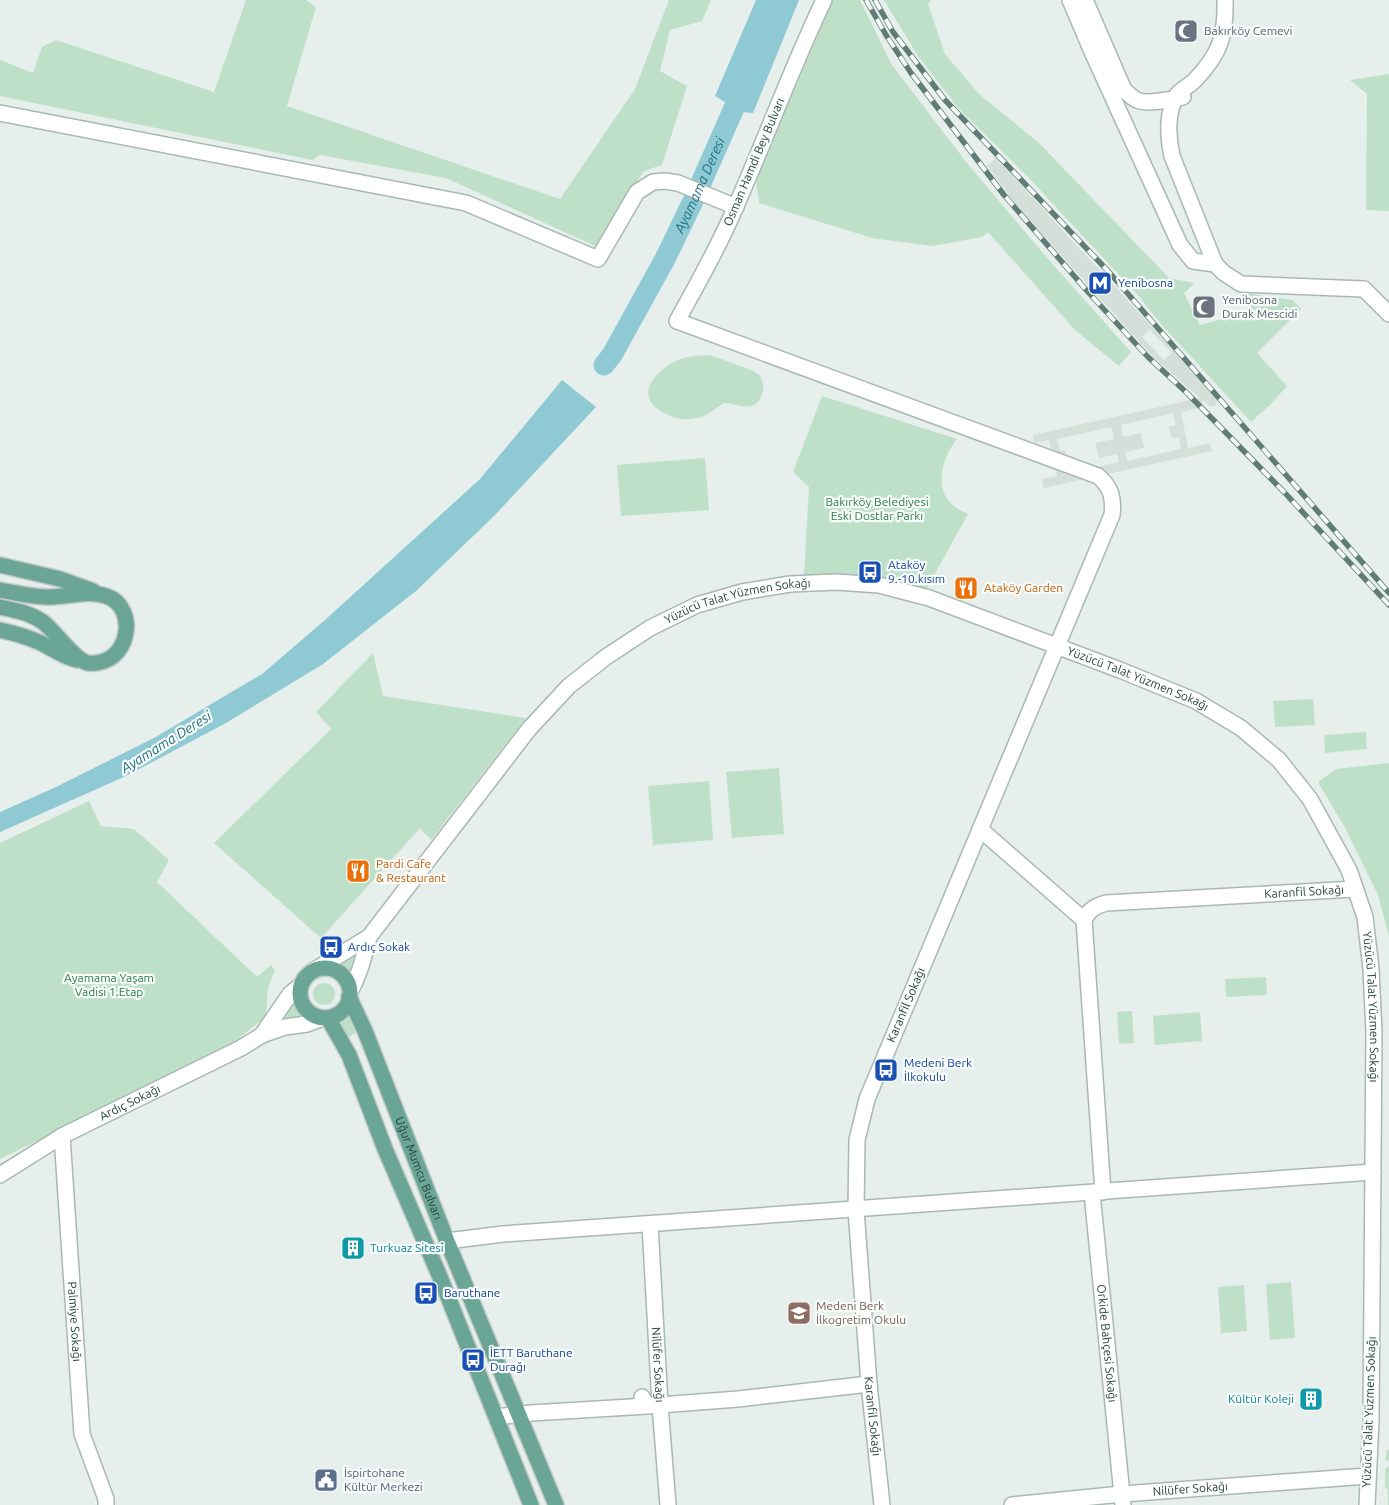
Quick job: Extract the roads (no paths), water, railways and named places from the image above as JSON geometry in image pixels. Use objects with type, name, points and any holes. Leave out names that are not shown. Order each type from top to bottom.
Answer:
[{"type":"main road","points":[[0,565],[60,579],[107,596],[115,600],[121,607],[127,627],[124,643],[120,651],[102,662],[84,662],[68,658],[42,643],[0,630]]},
{"type":"main road","points":[[0,590],[48,597],[94,594],[107,596]]},
{"type":"main road","points":[[0,607],[25,612],[42,622],[84,662]]},
{"type":"main road","points":[[321,968],[337,972],[348,984],[349,995],[347,1005],[335,1016],[325,1018],[312,1015],[304,1007],[300,996],[301,985],[305,978],[313,971],[321,968]]},
{"type":"main road","name":"Uğur Mumcu Bulvarı","points":[[349,995],[365,1031],[447,1241],[556,1505]]},
{"type":"main road","name":"Uğur Mumcu Bulvarı","points":[[325,1018],[349,1055],[385,1148],[532,1505]]},
{"type":"street","name":"Osman Hamdi Bey Bulvarı","points":[[677,321],[710,262],[730,205],[824,0]]},
{"type":"street","points":[[1070,0],[1180,245],[1193,261],[1215,264]]},
{"type":"street","points":[[1085,0],[1124,90],[1138,102]]},
{"type":"street","points":[[1225,0],[1224,34],[1217,50],[1208,66],[1193,82],[1181,90],[1176,98],[1169,125],[1169,141],[1172,156],[1215,264],[1224,273],[1241,284],[1364,289],[1389,314]]},
{"type":"street","points":[[1122,116],[1127,107],[1138,102],[1183,97],[1214,69],[1222,54],[1230,30],[1232,0]]},
{"type":"street","points":[[0,113],[466,203],[598,259],[637,192],[653,182],[678,183],[730,205]]},
{"type":"street","name":"Karanfil Sokağı","points":[[677,321],[1098,476],[1106,483],[1111,493],[1113,504],[1112,515],[867,1099],[857,1140],[856,1210],[869,1384],[882,1505]]},
{"type":"street","name":"Yüzücü Talat Yüzmen Sokağı","points":[[369,936],[529,728],[569,686],[606,657],[650,628],[697,604],[742,592],[790,584],[836,582],[879,586],[929,598],[1196,701],[1241,728],[1280,760],[1310,799],[1349,870],[1364,918],[1371,969],[1374,1032],[1371,1420],[1367,1505]]},
{"type":"street","points":[[980,829],[1084,920],[1098,1192]]},
{"type":"street","name":"Karanfil Sokağı","points":[[1084,920],[1092,909],[1106,903],[1355,889]]},
{"type":"street","points":[[313,971],[369,936]]},
{"type":"street","points":[[349,995],[357,980],[369,936]]},
{"type":"street","points":[[262,1035],[290,994],[301,985]]},
{"type":"street","points":[[262,1035],[325,1018]]},
{"type":"street","name":"Ardıç Sokağı","points":[[0,1176],[62,1136],[240,1048],[262,1035]]},
{"type":"street","name":"Palmiye Sokağı","points":[[62,1136],[82,1434],[106,1499],[106,1505]]},
{"type":"street","points":[[447,1241],[503,1234],[1373,1172]]},
{"type":"street","name":"Orkide Bahçesi Sokağı","points":[[1098,1192],[1122,1499]]},
{"type":"street","name":"Nilüfer Sokağı","points":[[650,1224],[650,1403],[668,1505]]},
{"type":"street","points":[[496,1417],[650,1403],[738,1399],[869,1384]]},
{"type":"street","name":"Nilüfer Sokağı","points":[[1012,1505],[1122,1499],[1367,1476]]},
{"type":"water","points":[[756,0],[799,0],[753,113],[741,112],[715,96]]},
{"type":"water","points":[[562,380],[596,407],[495,515],[416,591],[323,664],[226,723],[126,776],[0,832],[0,812],[56,787],[154,738],[262,674],[325,620],[480,479]]},
{"type":"waterway","name":"Ayamama Deresi","points":[[604,365],[612,355],[665,259],[746,81]]},
{"type":"railway","points":[[866,0],[911,73],[1004,195],[1088,292],[1148,357],[1187,393],[1284,492],[1389,605]]},
{"type":"railway","points":[[875,0],[893,32],[945,100],[1108,271],[1389,593]]},
{"type":"place","name":"Bakırköy Cemevi","points":[[1186,31]]},
{"type":"place","name":"Yenibosna","points":[[1100,283]]},
{"type":"place","name":"Yenibosna Durak Mescidi","points":[[1204,307]]},
{"type":"place","name":"Ataköy 9.-10.kısım","points":[[870,572]]},
{"type":"place","name":"Ataköy Garden","points":[[966,588]]},
{"type":"place","name":"Pardi Cafe & Restaurant","points":[[358,871]]},
{"type":"place","name":"Ardıç Sokak","points":[[331,947]]},
{"type":"place","name":"Medeni Berk İlkokulu","points":[[886,1070]]},
{"type":"place","name":"Turkuaz Sitesi","points":[[353,1248]]},
{"type":"place","name":"Baruthane","points":[[426,1293]]},
{"type":"place","name":"Medeni Berk İlkogretim Okulu","points":[[799,1313]]},
{"type":"place","name":"İETT Baruthane Durağı","points":[[473,1360]]},
{"type":"place","name":"Kültür Koleji","points":[[1311,1399]]},
{"type":"place","name":"İspirtohane Kültür Merkezi","points":[[326,1480]]},
{"type":"park label","name":"Bakırköy Belediyesi Eski Dostlar Parkı","points":[[877,509]]},
{"type":"park label","name":"Ayamama Yaşam Vadisi 1.Etap","points":[[109,985]]}]
